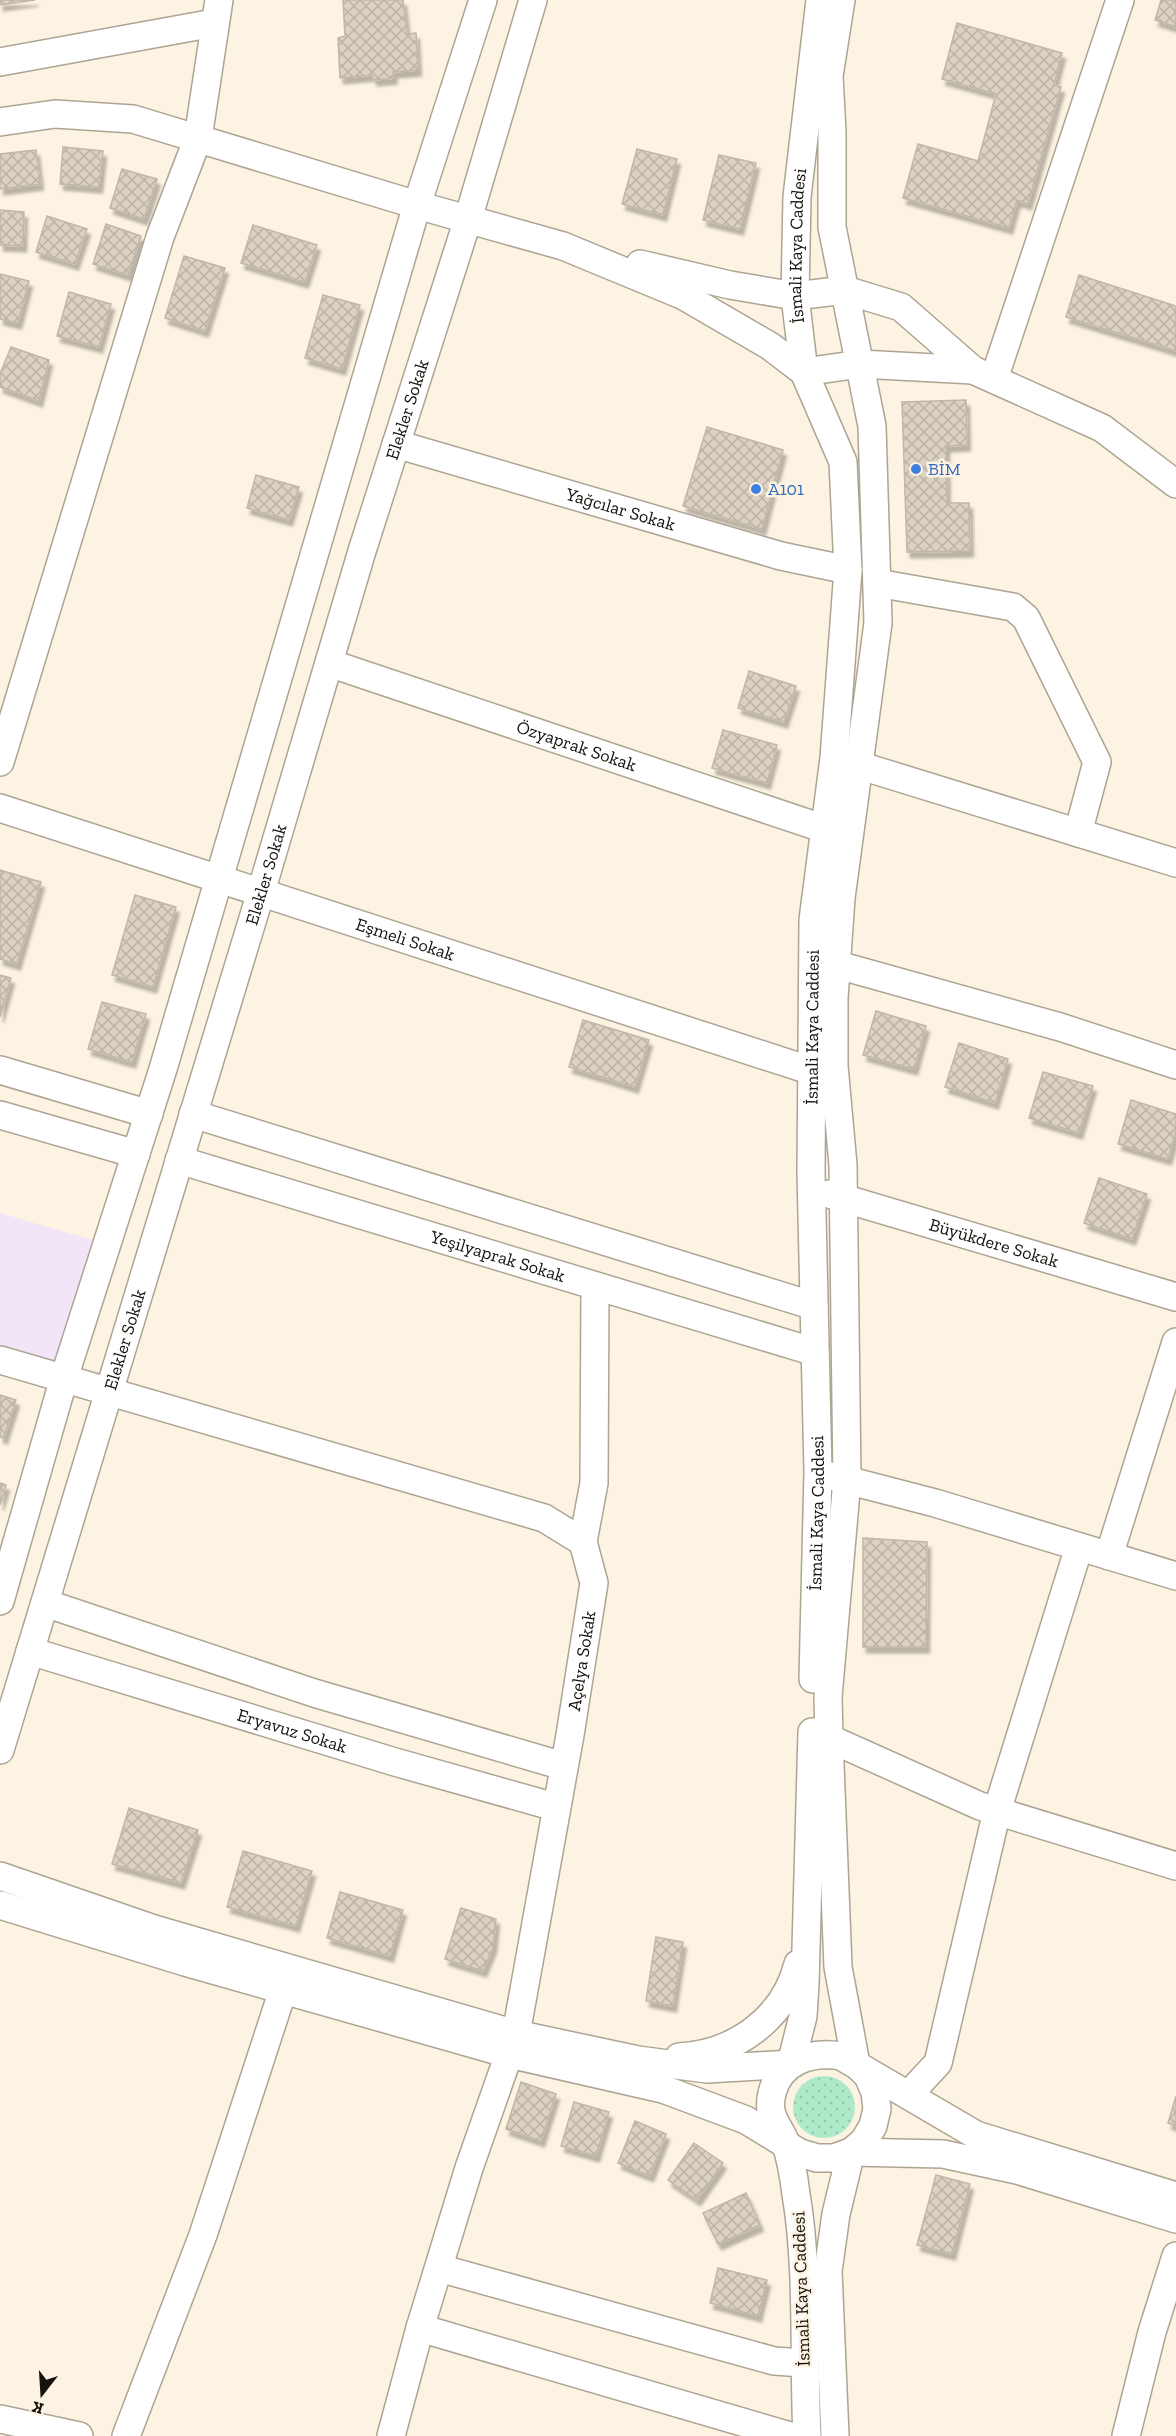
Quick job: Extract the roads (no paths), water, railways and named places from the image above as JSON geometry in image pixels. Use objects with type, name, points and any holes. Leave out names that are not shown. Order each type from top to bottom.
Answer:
[{"type":"street","points":[[0,1601],[64,1378],[149,1114],[417,205],[483,0]]},
{"type":"street","name":"Elekler Sokak","points":[[0,1750],[329,663],[468,219],[533,0]]},
{"type":"street","name":"İsmali Kaya Caddesi","points":[[791,2064],[803,2016],[820,1735],[818,1472],[811,1189],[812,1071],[824,961],[813,920],[825,829],[847,762],[848,570],[843,462],[804,372],[795,296],[797,197],[820,0]]},
{"type":"street","points":[[835,2436],[828,2271],[836,2214],[851,2152],[864,2141],[873,2126],[877,2109],[875,2092],[868,2076],[856,2064],[838,1966],[820,1735],[828,1698],[847,1480],[844,1199],[824,961],[841,898],[847,762],[878,623],[872,426],[832,227],[832,132],[829,76],[841,0]]},
{"type":"street","points":[[983,374],[1120,0]]},
{"type":"street","points":[[0,62],[217,11],[198,138],[160,237],[0,762]]},
{"type":"street","points":[[0,122],[55,114],[133,118],[417,205],[563,246],[730,285],[795,296],[845,290],[901,307],[983,374],[1102,428],[1176,484]]},
{"type":"street","points":[[563,246],[684,296],[770,346],[804,372],[860,364],[983,374]]},
{"type":"street","name":"Yağcılar Sokak","points":[[396,444],[781,556],[848,570]]},
{"type":"street","points":[[877,583],[1013,607],[1026,618],[1097,762],[1078,833]]},
{"type":"street","name":"Özyaprak Sokak","points":[[329,663],[825,829]]},
{"type":"street","points":[[847,762],[1176,863]]},
{"type":"street","name":"Eşmeli Sokak","points":[[0,807],[812,1071]]},
{"type":"street","points":[[824,961],[1060,1027],[1176,1065]]},
{"type":"street","points":[[0,1070],[149,1114]]},
{"type":"street","points":[[194,1114],[814,1306]]},
{"type":"street","points":[[0,1115],[136,1154]]},
{"type":"street","name":"Yeşilyaprak Sokak","points":[[179,1161],[815,1352]]},
{"type":"street","name":"Büyükdere Sokak","points":[[811,1189],[1176,1298]]},
{"type":"street","name":"Açelya Sokak","points":[[391,2436],[420,2328],[469,2168],[513,2044],[563,1766],[594,1583],[583,1542],[594,1483],[595,1286]]},
{"type":"street","points":[[1109,1556],[1176,1342]]},
{"type":"street","points":[[0,1360],[544,1518],[583,1542]]},
{"type":"street","points":[[818,1472],[1176,1576]]},
{"type":"street","points":[[909,2094],[938,2063],[997,1811],[1079,1547]]},
{"type":"street","points":[[45,1604],[314,1693],[563,1766]]},
{"type":"street","name":"Eryavuz Sokak","points":[[30,1651],[395,1762],[555,1807]]},
{"type":"street","points":[[820,1735],[997,1811],[1176,1866]]},
{"type":"street","points":[[0,1876],[154,1929],[513,2044],[663,2089],[746,2120],[800,2153],[817,2158],[834,2158],[851,2152],[943,2154],[1017,2170],[1176,2219]]},
{"type":"street","points":[[0,1905],[283,1990],[513,2044],[707,2070],[791,2064]]},
{"type":"street","points":[[638,2060],[698,2056],[745,2037],[768,2020],[779,2008],[794,1982],[807,1934]]},
{"type":"street","points":[[126,2436],[203,2235],[283,1990]]},
{"type":"street","points":[[786,2143],[776,2128],[772,2102],[779,2077],[791,2064],[806,2056],[824,2053],[841,2056],[856,2064],[976,2135],[1176,2196]]},
{"type":"street","name":"İsmali Kaya Caddesi","points":[[786,2143],[802,2236],[803,2363],[807,2436]]},
{"type":"street","points":[[1126,2436],[1152,2332],[1176,2256]]},
{"type":"street","points":[[439,2268],[774,2361],[803,2363]]},
{"type":"street","points":[[420,2328],[790,2436]]},
{"type":"street","points":[[0,2419],[79,2436]]},
{"type":"place","name":"BİM","points":[[916,469]]},
{"type":"place","name":"A101","points":[[756,489]]}]
